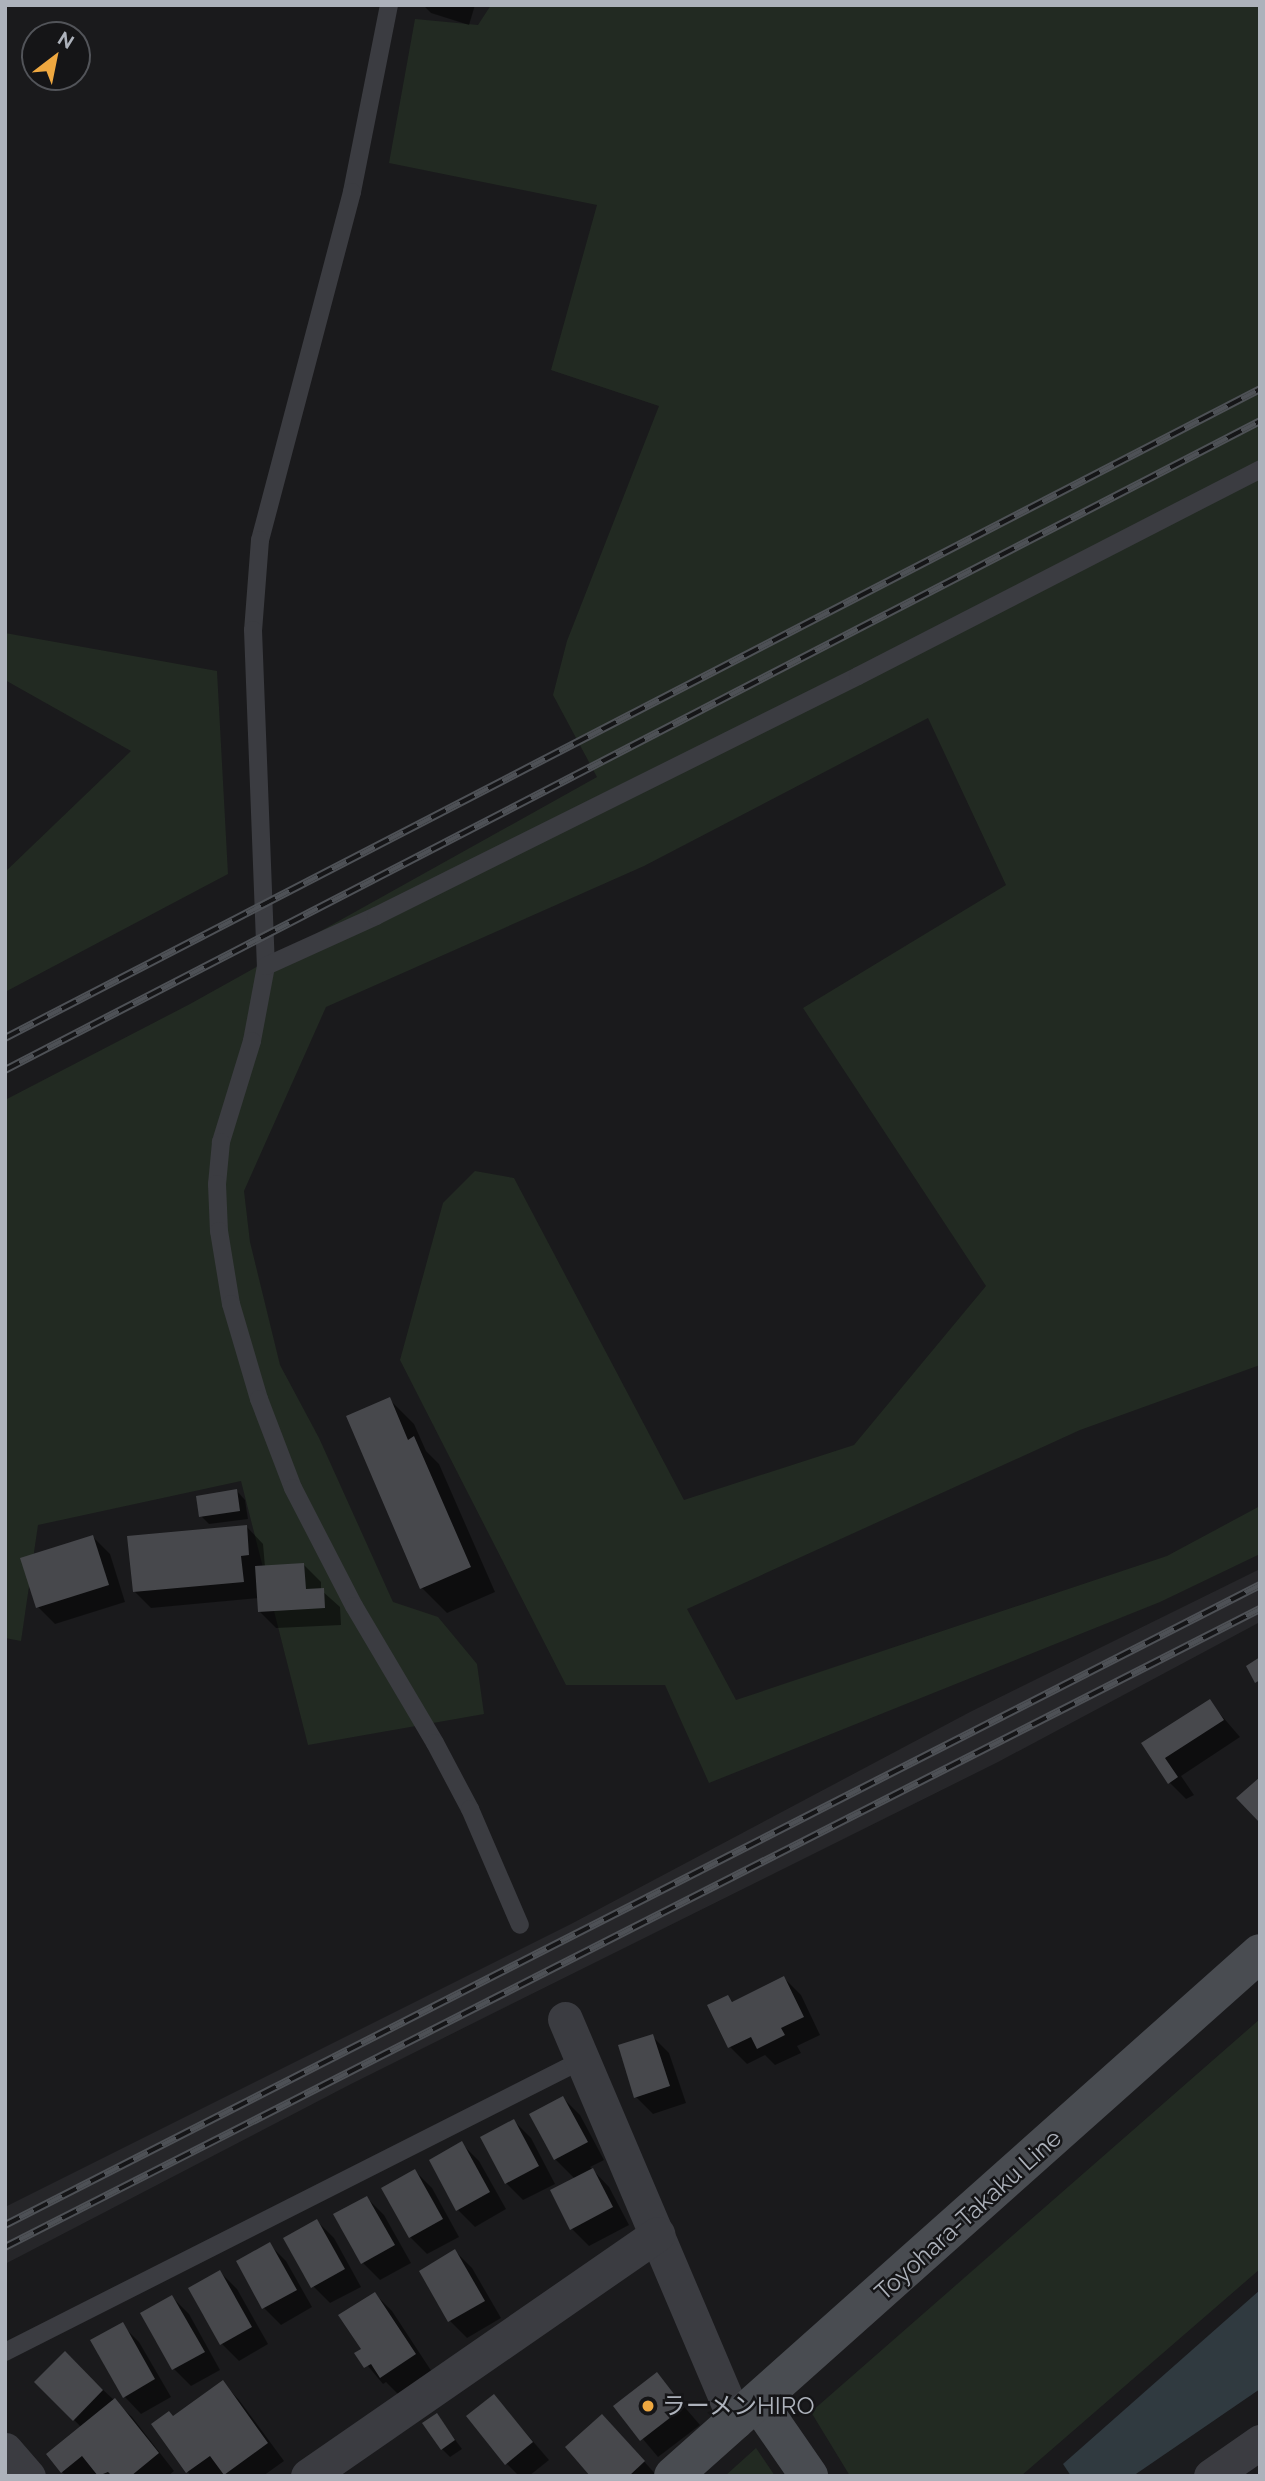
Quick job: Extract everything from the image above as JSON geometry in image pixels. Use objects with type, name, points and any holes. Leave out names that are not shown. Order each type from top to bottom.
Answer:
[{"type":"main road","name":"Toyohara-Takaku Line","points":[[673,2476],[1260,1953]]},
{"type":"main road","points":[[747,2412],[808,2476]]},
{"type":"street","points":[[565,2019],[657,2234],[747,2412]]},
{"type":"street","points":[[308,2476],[657,2234]]},
{"type":"street","points":[[1212,2476],[1260,2442]]},
{"type":"lane","points":[[389,5],[352,191],[260,540],[253,630],[266,966],[252,1041],[221,1142],[217,1184],[219,1231],[231,1304],[259,1399],[293,1488],[354,1606],[435,1743],[470,1809],[520,1925]]},
{"type":"lane","points":[[266,966],[376,916],[809,701],[1260,470]]},
{"type":"lane","points":[[5,2352],[583,2059]]},
{"type":"shaded area","points":[[491,5],[1260,5],[1260,1365],[1080,1430],[687,1609],[736,1700],[1167,1556],[1260,1506],[1260,1554],[1160,1602],[709,1783],[665,1685],[566,1685],[400,1360],[443,1203],[475,1171],[514,1178],[684,1500],[854,1445],[986,1286],[803,1008],[1006,885],[928,718],[644,866],[326,1007],[244,1191],[250,1242],[280,1365],[319,1438],[393,1602],[438,1617],[477,1664],[484,1714],[308,1745],[241,1481],[38,1525],[21,1641],[5,1638],[5,1100],[190,1004],[597,777],[553,695],[567,641],[659,406],[551,370],[597,205],[389,163],[415,19],[478,25]]},
{"type":"shaded area","points":[[5,633],[217,671],[228,874],[5,992],[5,872],[131,751],[5,680]]},
{"type":"shaded area","points":[[1260,1569],[1260,1622],[998,1762],[351,2084],[5,2264],[5,2207],[571,1924],[970,1712]]},
{"type":"shaded area","points":[[1260,2019],[1260,2269],[1021,2476],[850,2476],[811,2412]]},
{"type":"shaded area","points":[[1260,2290],[1260,2389],[1133,2476],[1071,2476],[1063,2464]]},
{"type":"shaded area","points":[[756,2448],[775,2476],[725,2476]]},
{"type":"building","points":[[390,1397],[408,1440],[414,1436],[471,1567],[420,1589],[346,1416]]},
{"type":"building","points":[[237,1489],[240,1511],[199,1517],[196,1496]]},
{"type":"building","points":[[247,1525],[249,1555],[241,1556],[244,1582],[133,1592],[127,1536]]},
{"type":"building","points":[[93,1535],[109,1585],[36,1608],[20,1558]]},
{"type":"building","points":[[304,1563],[306,1589],[324,1588],[325,1608],[258,1612],[255,1566]]},
{"type":"building","points":[[1260,1657],[1260,1680],[1255,1683],[1246,1666]]},
{"type":"building","points":[[1210,1699],[1224,1720],[1165,1758],[1178,1777],[1168,1784],[1141,1743]]},
{"type":"building","points":[[1260,1777],[1260,1823],[1236,1798]]},
{"type":"building","points":[[784,1976],[804,2017],[781,2028],[785,2035],[757,2049],[751,2037],[728,2048],[707,2005],[728,1995],[732,2002]]},
{"type":"building","points":[[653,2034],[670,2086],[634,2098],[618,2045]]},
{"type":"building","points":[[563,2096],[588,2142],[554,2160],[529,2114]]},
{"type":"building","points":[[514,2119],[539,2166],[505,2184],[480,2137]]},
{"type":"building","points":[[462,2141],[490,2192],[456,2211],[429,2160]]},
{"type":"building","points":[[593,2168],[613,2207],[570,2230],[550,2190]]},
{"type":"building","points":[[415,2169],[443,2219],[409,2238],[381,2188]]},
{"type":"building","points":[[367,2196],[395,2245],[361,2264],[333,2214]]},
{"type":"building","points":[[317,2219],[345,2269],[311,2288],[283,2238]]},
{"type":"building","points":[[270,2242],[297,2290],[262,2309],[236,2261]]},
{"type":"building","points":[[455,2249],[485,2301],[448,2322],[419,2271]]},
{"type":"building","points":[[220,2270],[252,2327],[220,2345],[188,2288]]},
{"type":"building","points":[[375,2292],[416,2354],[380,2378],[371,2364],[364,2368],[354,2353],[361,2349],[338,2315]]},
{"type":"building","points":[[172,2295],[205,2352],[172,2370],[140,2313]]},
{"type":"building","points":[[123,2322],[155,2379],[123,2398],[90,2340]]},
{"type":"building","points":[[65,2351],[103,2390],[73,2421],[34,2382]]},
{"type":"building","name":"ラーメンHIRO","points":[[657,2372],[684,2407],[640,2441],[613,2406]]},
{"type":"building","points":[[223,2380],[268,2443],[224,2475],[210,2456],[186,2473],[151,2424],[169,2411],[173,2416]]},
{"type":"building","points":[[494,2394],[533,2442],[505,2465],[466,2416]]},
{"type":"building","points":[[115,2398],[159,2453],[131,2476],[112,2476],[108,2472],[98,2476],[82,2456],[61,2473],[46,2454]]},
{"type":"building","points":[[437,2413],[455,2440],[441,2450],[422,2423]]},
{"type":"building","points":[[602,2414],[645,2461],[629,2476],[590,2476],[565,2447]]},
{"type":"railway","points":[[5,1038],[1260,389]]},
{"type":"railway","points":[[5,1070],[1260,421]]},
{"type":"railway","points":[[5,2225],[1260,1585]]},
{"type":"railway","points":[[5,2247],[1260,1609]]},
{"type":"place","name":"ラーメンHIRO","points":[[648,2406]]}]
